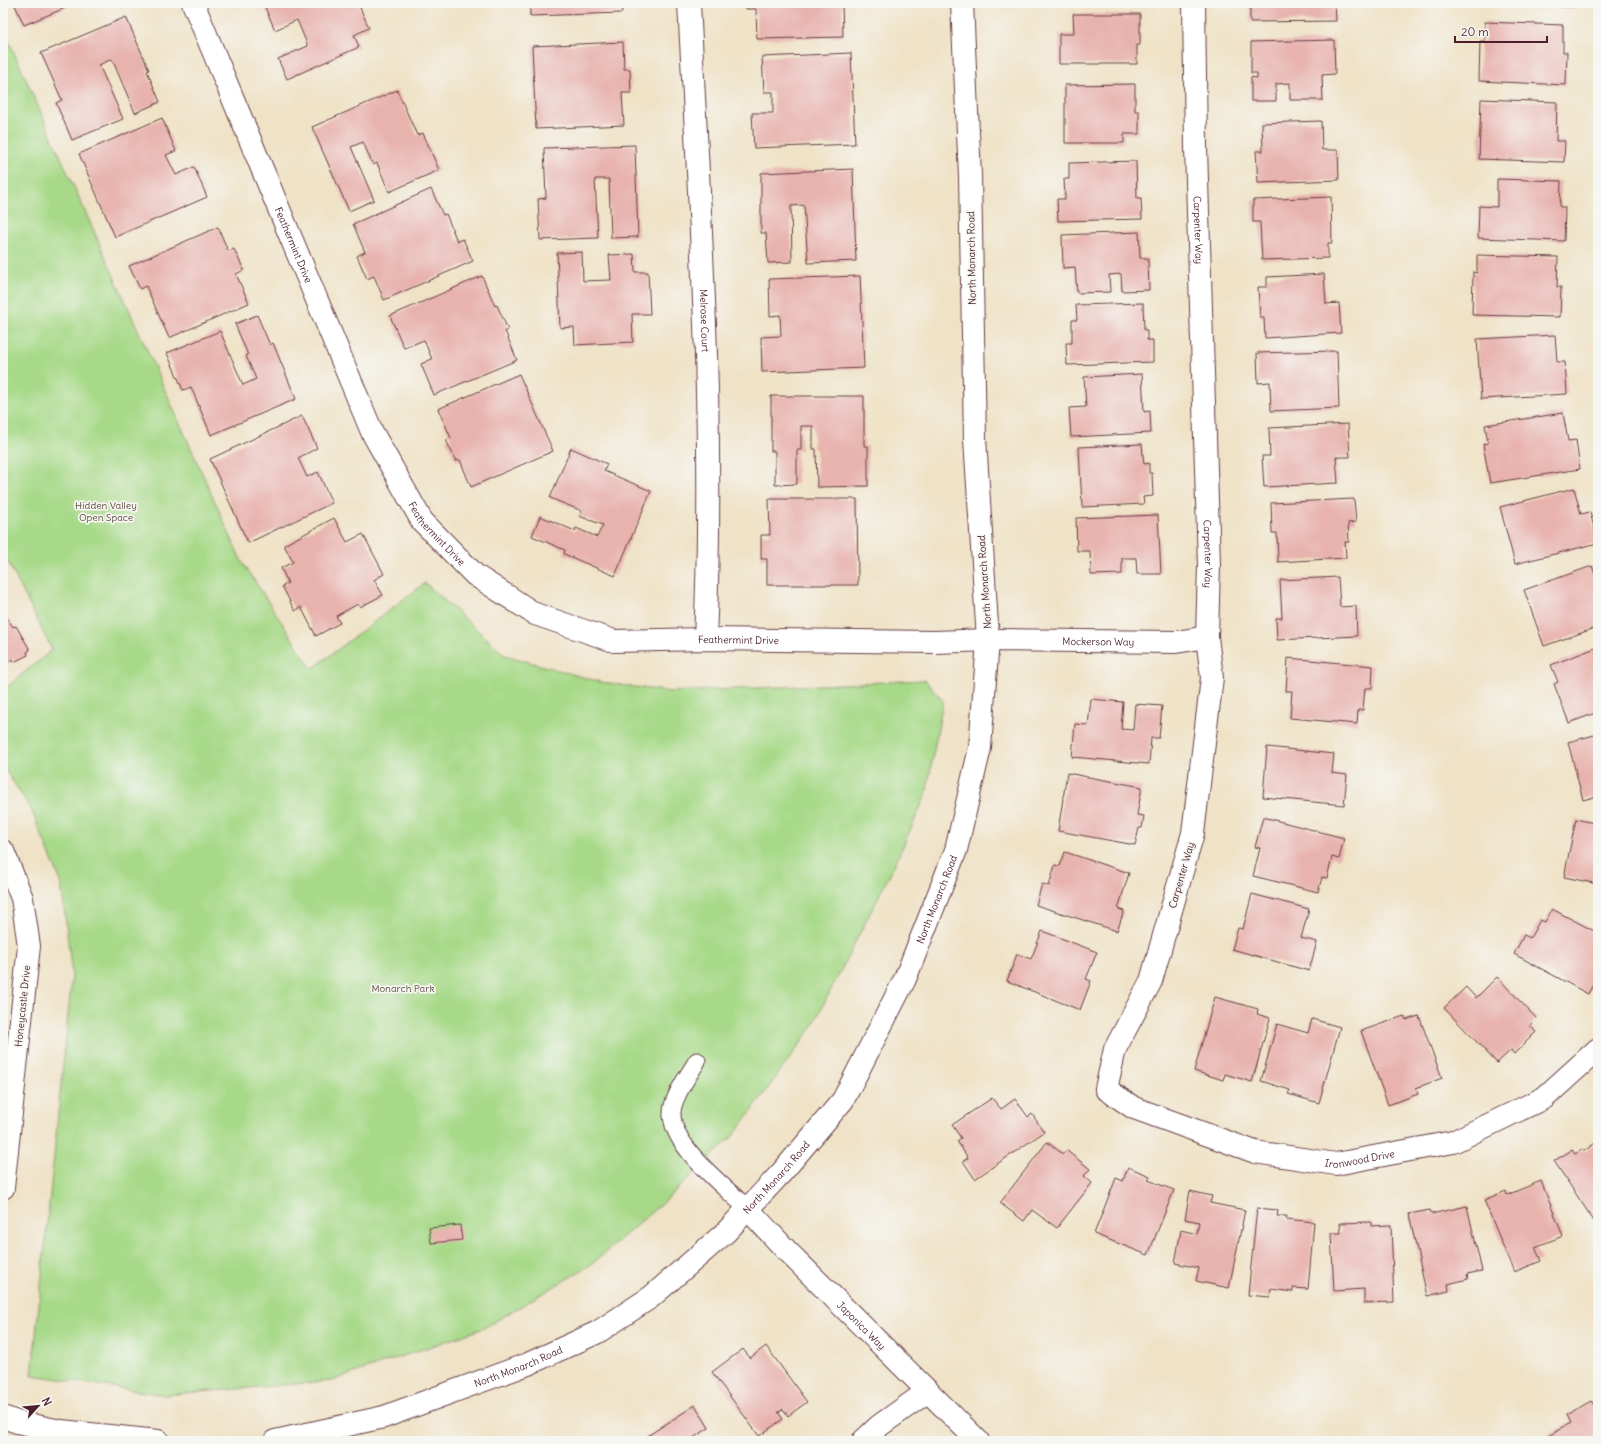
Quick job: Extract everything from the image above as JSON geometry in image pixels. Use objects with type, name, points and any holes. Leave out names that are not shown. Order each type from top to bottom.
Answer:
[{"type":"street","name":"Feathermint Drive","points":[[193,3],[372,432],[422,521],[475,575],[535,614],[614,641],[705,639],[935,642],[988,640]]},
{"type":"street","name":"Melrose Court","points":[[689,3],[707,363],[707,594],[705,639]]},
{"type":"street","name":"North Monarch Road","points":[[275,1441],[384,1417],[528,1364],[598,1332],[651,1297],[726,1232],[783,1171],[843,1100],[905,979],[956,850],[980,748],[988,640],[975,439],[970,176],[962,3]]},
{"type":"street","name":"Carpenter Way","points":[[1106,1089],[1115,1049],[1151,981],[1193,833],[1212,678],[1207,637],[1209,565],[1196,156],[1194,3]]},
{"type":"street","name":"Mockerson Way","points":[[988,640],[1176,642],[1207,637]]},
{"type":"street","name":"Honeycastle Drive","points":[[3,851],[22,898],[29,946],[5,1139],[3,1188]]},
{"type":"street","name":"Ironwood Drive","points":[[1106,1089],[1134,1108],[1255,1152],[1336,1164],[1453,1142],[1544,1098],[1598,1049]]},
{"type":"street","name":"Japonica Way","points":[[747,1208],[787,1251],[978,1441]]},
{"type":"street","points":[[863,1441],[879,1426],[928,1391]]},
{"type":"street","points":[[3,1417],[17,1422],[61,1431],[158,1441]]},
{"type":"lane","points":[[697,1061],[680,1089],[672,1108],[674,1128],[682,1144],[698,1162],[747,1208]]},
{"type":"green space","name":"Monarch Park","points":[[3,28],[241,560],[312,669],[425,583],[505,655],[600,682],[671,692],[925,680],[943,701],[926,795],[893,868],[811,1029],[734,1135],[669,1197],[592,1264],[484,1328],[331,1381],[165,1395],[32,1375],[72,975],[61,882],[30,807],[3,767],[3,690],[52,650],[3,552]]},
{"type":"building","points":[[14,3],[77,3],[24,25]]},
{"type":"building","points":[[267,3],[358,3],[369,28],[354,35],[359,47],[287,79],[278,59],[308,46],[297,20],[275,30],[264,5]]},
{"type":"building","points":[[530,3],[621,3],[622,13],[530,16]]},
{"type":"building","points":[[746,3],[842,3],[843,37],[757,39],[756,9],[746,9]]},
{"type":"building","points":[[1250,3],[1335,3],[1336,21],[1250,22]]},
{"type":"building","points":[[1499,3],[1573,3],[1573,7],[1499,5]]},
{"type":"building","points":[[1073,14],[1140,14],[1140,45],[1137,45],[1137,64],[1059,64],[1059,34],[1074,34]]},
{"type":"building","points":[[126,17],[149,70],[147,71],[160,102],[135,113],[112,59],[99,65],[123,119],[72,140],[56,103],[62,100],[41,53]]},
{"type":"building","points":[[1485,22],[1563,25],[1563,52],[1567,52],[1566,85],[1479,81],[1480,41],[1485,41]]},
{"type":"building","points":[[1334,40],[1335,74],[1322,75],[1323,100],[1290,100],[1290,83],[1276,84],[1276,101],[1251,101],[1251,77],[1257,78],[1257,73],[1251,73],[1251,42]]},
{"type":"building","points":[[623,42],[624,69],[630,69],[631,93],[622,93],[624,125],[536,129],[532,46]]},
{"type":"building","points":[[851,53],[855,144],[754,148],[752,113],[773,113],[773,92],[764,92],[762,57]]},
{"type":"building","points":[[1135,84],[1135,111],[1139,111],[1139,134],[1124,134],[1124,143],[1065,143],[1065,85]]},
{"type":"building","points":[[397,90],[417,135],[423,133],[439,170],[389,192],[377,163],[373,165],[363,142],[351,147],[374,200],[349,211],[312,127]]},
{"type":"building","points":[[1481,99],[1557,102],[1556,141],[1565,141],[1564,162],[1479,159]]},
{"type":"building","points":[[162,118],[176,151],[166,155],[176,175],[194,167],[207,197],[115,237],[79,154]]},
{"type":"building","points":[[1321,121],[1322,150],[1338,150],[1339,180],[1258,183],[1256,151],[1263,151],[1262,123]]},
{"type":"building","points":[[635,145],[638,237],[611,238],[609,179],[595,179],[598,238],[540,240],[538,199],[546,198],[544,148]]},
{"type":"building","points":[[1136,161],[1137,198],[1141,198],[1142,219],[1058,221],[1057,199],[1065,199],[1064,179],[1069,179],[1069,163]]},
{"type":"building","points":[[853,169],[856,261],[808,263],[804,205],[791,206],[792,262],[768,263],[766,233],[761,233],[761,173]]},
{"type":"building","points":[[1497,179],[1561,181],[1560,207],[1565,207],[1564,241],[1478,238],[1479,206],[1497,207]]},
{"type":"building","points":[[431,189],[443,215],[446,214],[457,241],[463,239],[473,261],[384,300],[374,276],[367,279],[357,256],[365,252],[353,224]]},
{"type":"building","points":[[1331,197],[1332,243],[1328,243],[1328,258],[1262,260],[1260,222],[1253,222],[1253,200]]},
{"type":"building","points":[[218,227],[228,251],[234,249],[244,270],[236,274],[249,303],[169,338],[146,286],[140,289],[129,266]]},
{"type":"building","points":[[1139,232],[1140,258],[1148,258],[1149,290],[1122,291],[1121,274],[1109,275],[1110,292],[1077,293],[1075,267],[1063,268],[1062,235]]},
{"type":"building","points":[[582,252],[583,281],[611,280],[609,255],[634,254],[635,272],[648,272],[650,314],[632,314],[633,342],[575,345],[574,327],[560,328],[557,253]]},
{"type":"building","points":[[1477,255],[1558,257],[1557,287],[1561,287],[1560,317],[1472,315],[1473,272],[1477,273]]},
{"type":"building","points":[[1324,274],[1326,304],[1339,303],[1341,333],[1265,338],[1264,318],[1260,318],[1258,287],[1267,287],[1267,277]]},
{"type":"building","points":[[482,276],[495,306],[497,305],[508,330],[505,331],[517,360],[434,395],[421,364],[432,359],[424,340],[404,348],[390,316]]},
{"type":"building","points":[[860,276],[864,368],[762,372],[761,337],[781,336],[780,315],[770,316],[769,279]]},
{"type":"building","points":[[1143,303],[1144,330],[1147,330],[1147,340],[1153,340],[1153,362],[1067,365],[1066,343],[1072,343],[1072,320],[1077,320],[1076,305]]},
{"type":"building","points":[[257,315],[270,345],[273,343],[296,399],[211,435],[191,387],[183,390],[167,353],[220,331],[243,385],[256,379],[235,324]]},
{"type":"building","points":[[1555,335],[1557,362],[1565,362],[1567,394],[1481,399],[1477,339]]},
{"type":"building","points":[[1337,351],[1339,408],[1271,411],[1270,382],[1258,383],[1257,353]]},
{"type":"building","points":[[519,374],[553,451],[471,487],[460,460],[456,461],[446,440],[451,438],[438,409]]},
{"type":"building","points":[[1142,374],[1144,412],[1150,411],[1151,433],[1071,437],[1069,408],[1086,407],[1084,377]]},
{"type":"building","points":[[771,396],[864,396],[864,446],[868,446],[868,486],[817,487],[816,449],[813,449],[813,426],[801,426],[801,450],[797,450],[797,484],[775,485],[775,451],[771,451]]},
{"type":"building","points":[[1563,413],[1568,441],[1576,440],[1580,469],[1490,483],[1483,444],[1488,443],[1485,425]]},
{"type":"building","points":[[302,416],[317,448],[298,458],[307,477],[318,472],[332,503],[248,543],[210,459]]},
{"type":"building","points":[[1348,424],[1350,457],[1336,457],[1338,483],[1264,487],[1262,456],[1270,456],[1269,428]]},
{"type":"building","points":[[1142,444],[1144,464],[1149,463],[1149,473],[1152,473],[1153,496],[1143,497],[1144,504],[1082,507],[1079,447]]},
{"type":"building","points":[[571,448],[607,464],[604,471],[651,491],[615,576],[564,554],[565,550],[532,536],[540,516],[575,531],[576,528],[597,537],[603,525],[579,516],[582,511],[550,498]]},
{"type":"building","points":[[1574,488],[1581,514],[1590,512],[1598,543],[1515,564],[1500,507]]},
{"type":"building","points":[[769,499],[857,499],[858,585],[767,585],[767,559],[761,559],[761,535],[770,535]]},
{"type":"building","points":[[1354,499],[1356,522],[1348,523],[1349,542],[1345,542],[1346,558],[1278,562],[1277,533],[1272,533],[1271,503]]},
{"type":"building","points":[[1158,515],[1161,574],[1137,574],[1136,558],[1122,558],[1122,574],[1091,575],[1090,551],[1077,551],[1076,518]]},
{"type":"building","points":[[334,518],[347,542],[363,534],[384,574],[374,580],[383,595],[360,607],[358,604],[336,616],[340,623],[316,636],[301,607],[295,611],[282,586],[288,583],[281,568],[293,562],[284,545]]},
{"type":"building","points":[[1592,566],[1598,582],[1598,627],[1544,646],[1524,590]]},
{"type":"building","points":[[1338,577],[1340,607],[1356,606],[1357,636],[1277,640],[1276,618],[1282,618],[1280,580]]},
{"type":"building","points":[[6,616],[13,627],[16,626],[30,650],[27,652],[28,655],[14,662],[13,659],[3,665],[3,618]]},
{"type":"building","points":[[1598,647],[1598,712],[1569,723],[1554,684],[1558,682],[1551,665]]},
{"type":"building","points":[[1288,658],[1373,666],[1372,688],[1365,688],[1363,710],[1358,710],[1357,724],[1290,718],[1292,691],[1286,691]]},
{"type":"building","points":[[1091,699],[1123,702],[1121,729],[1133,730],[1135,704],[1162,706],[1159,738],[1151,738],[1149,764],[1072,757],[1075,724],[1088,725]]},
{"type":"building","points":[[1598,734],[1598,796],[1583,800],[1568,742]]},
{"type":"building","points":[[1267,747],[1334,754],[1332,773],[1347,775],[1344,805],[1263,797]]},
{"type":"building","points":[[1067,773],[1142,787],[1137,815],[1144,816],[1142,828],[1139,828],[1135,845],[1058,831]]},
{"type":"building","points":[[1263,817],[1344,838],[1339,859],[1332,857],[1327,878],[1322,877],[1318,892],[1253,876],[1260,848],[1255,847]]},
{"type":"building","points":[[1576,819],[1598,824],[1598,884],[1564,877]]},
{"type":"building","points":[[1065,852],[1129,873],[1118,909],[1124,911],[1117,931],[1036,905],[1042,884],[1049,886],[1055,865],[1060,866]]},
{"type":"building","points":[[1252,894],[1309,909],[1301,938],[1317,942],[1309,971],[1232,949],[1238,928],[1243,929]]},
{"type":"building","points":[[1552,909],[1598,933],[1598,975],[1588,994],[1514,954],[1524,935],[1530,938],[1540,920],[1545,922]]},
{"type":"building","points":[[1042,931],[1097,952],[1086,979],[1091,981],[1080,1010],[1007,981],[1017,954],[1031,959]]},
{"type":"building","points":[[1497,977],[1537,1019],[1530,1026],[1536,1032],[1514,1054],[1511,1050],[1497,1063],[1444,1008],[1466,987],[1476,998]]},
{"type":"building","points":[[1215,997],[1258,1009],[1257,1014],[1270,1018],[1252,1082],[1225,1074],[1223,1080],[1194,1071]]},
{"type":"building","points":[[1404,1016],[1406,1020],[1419,1016],[1442,1078],[1416,1088],[1418,1094],[1388,1105],[1361,1031]]},
{"type":"building","points":[[1312,1019],[1340,1027],[1319,1103],[1288,1094],[1290,1090],[1261,1081],[1277,1024],[1308,1033]]},
{"type":"building","points":[[992,1098],[1001,1109],[1015,1099],[1028,1117],[1032,1114],[1044,1132],[975,1179],[963,1161],[968,1158],[957,1141],[961,1138],[952,1125]]},
{"type":"building","points":[[1598,1141],[1598,1227],[1554,1161],[1572,1150],[1575,1154],[1583,1149],[1584,1151]]},
{"type":"building","points":[[1047,1142],[1063,1154],[1066,1150],[1090,1169],[1084,1176],[1092,1183],[1057,1228],[1032,1210],[1024,1221],[1000,1203]]},
{"type":"building","points":[[1128,1167],[1150,1176],[1148,1180],[1174,1190],[1148,1255],[1094,1234],[1116,1178],[1123,1181]]},
{"type":"building","points":[[1541,1181],[1563,1236],[1535,1247],[1541,1261],[1514,1272],[1484,1200],[1506,1191],[1507,1195]]},
{"type":"building","points":[[1190,1191],[1212,1196],[1210,1203],[1245,1210],[1229,1288],[1196,1281],[1199,1268],[1175,1263],[1181,1230],[1197,1234],[1199,1222],[1185,1219]]},
{"type":"building","points":[[1467,1206],[1482,1271],[1467,1274],[1468,1279],[1448,1284],[1449,1291],[1427,1296],[1409,1214],[1430,1210],[1431,1214]]},
{"type":"building","points":[[1257,1208],[1278,1210],[1277,1216],[1287,1216],[1286,1219],[1314,1222],[1308,1289],[1293,1288],[1293,1292],[1271,1289],[1270,1297],[1248,1295]]},
{"type":"building","points":[[1371,1222],[1371,1226],[1391,1225],[1394,1302],[1364,1303],[1364,1289],[1334,1291],[1331,1233],[1341,1233],[1340,1223]]},
{"type":"building","points":[[460,1225],[462,1240],[431,1243],[429,1228]]},
{"type":"building","points":[[766,1346],[807,1402],[788,1416],[783,1409],[778,1412],[783,1419],[759,1436],[712,1372],[743,1349],[750,1358]]},
{"type":"building","points":[[1592,1401],[1598,1409],[1598,1441],[1551,1441],[1548,1435],[1571,1423],[1567,1415]]},
{"type":"building","points":[[695,1405],[709,1428],[693,1438],[695,1441],[649,1441],[646,1437]]},
{"type":"building","points":[[714,1437],[717,1441],[708,1441]]},
{"type":"park label","name":"Hidden Valley Open Space","points":[[106,510]]}]
